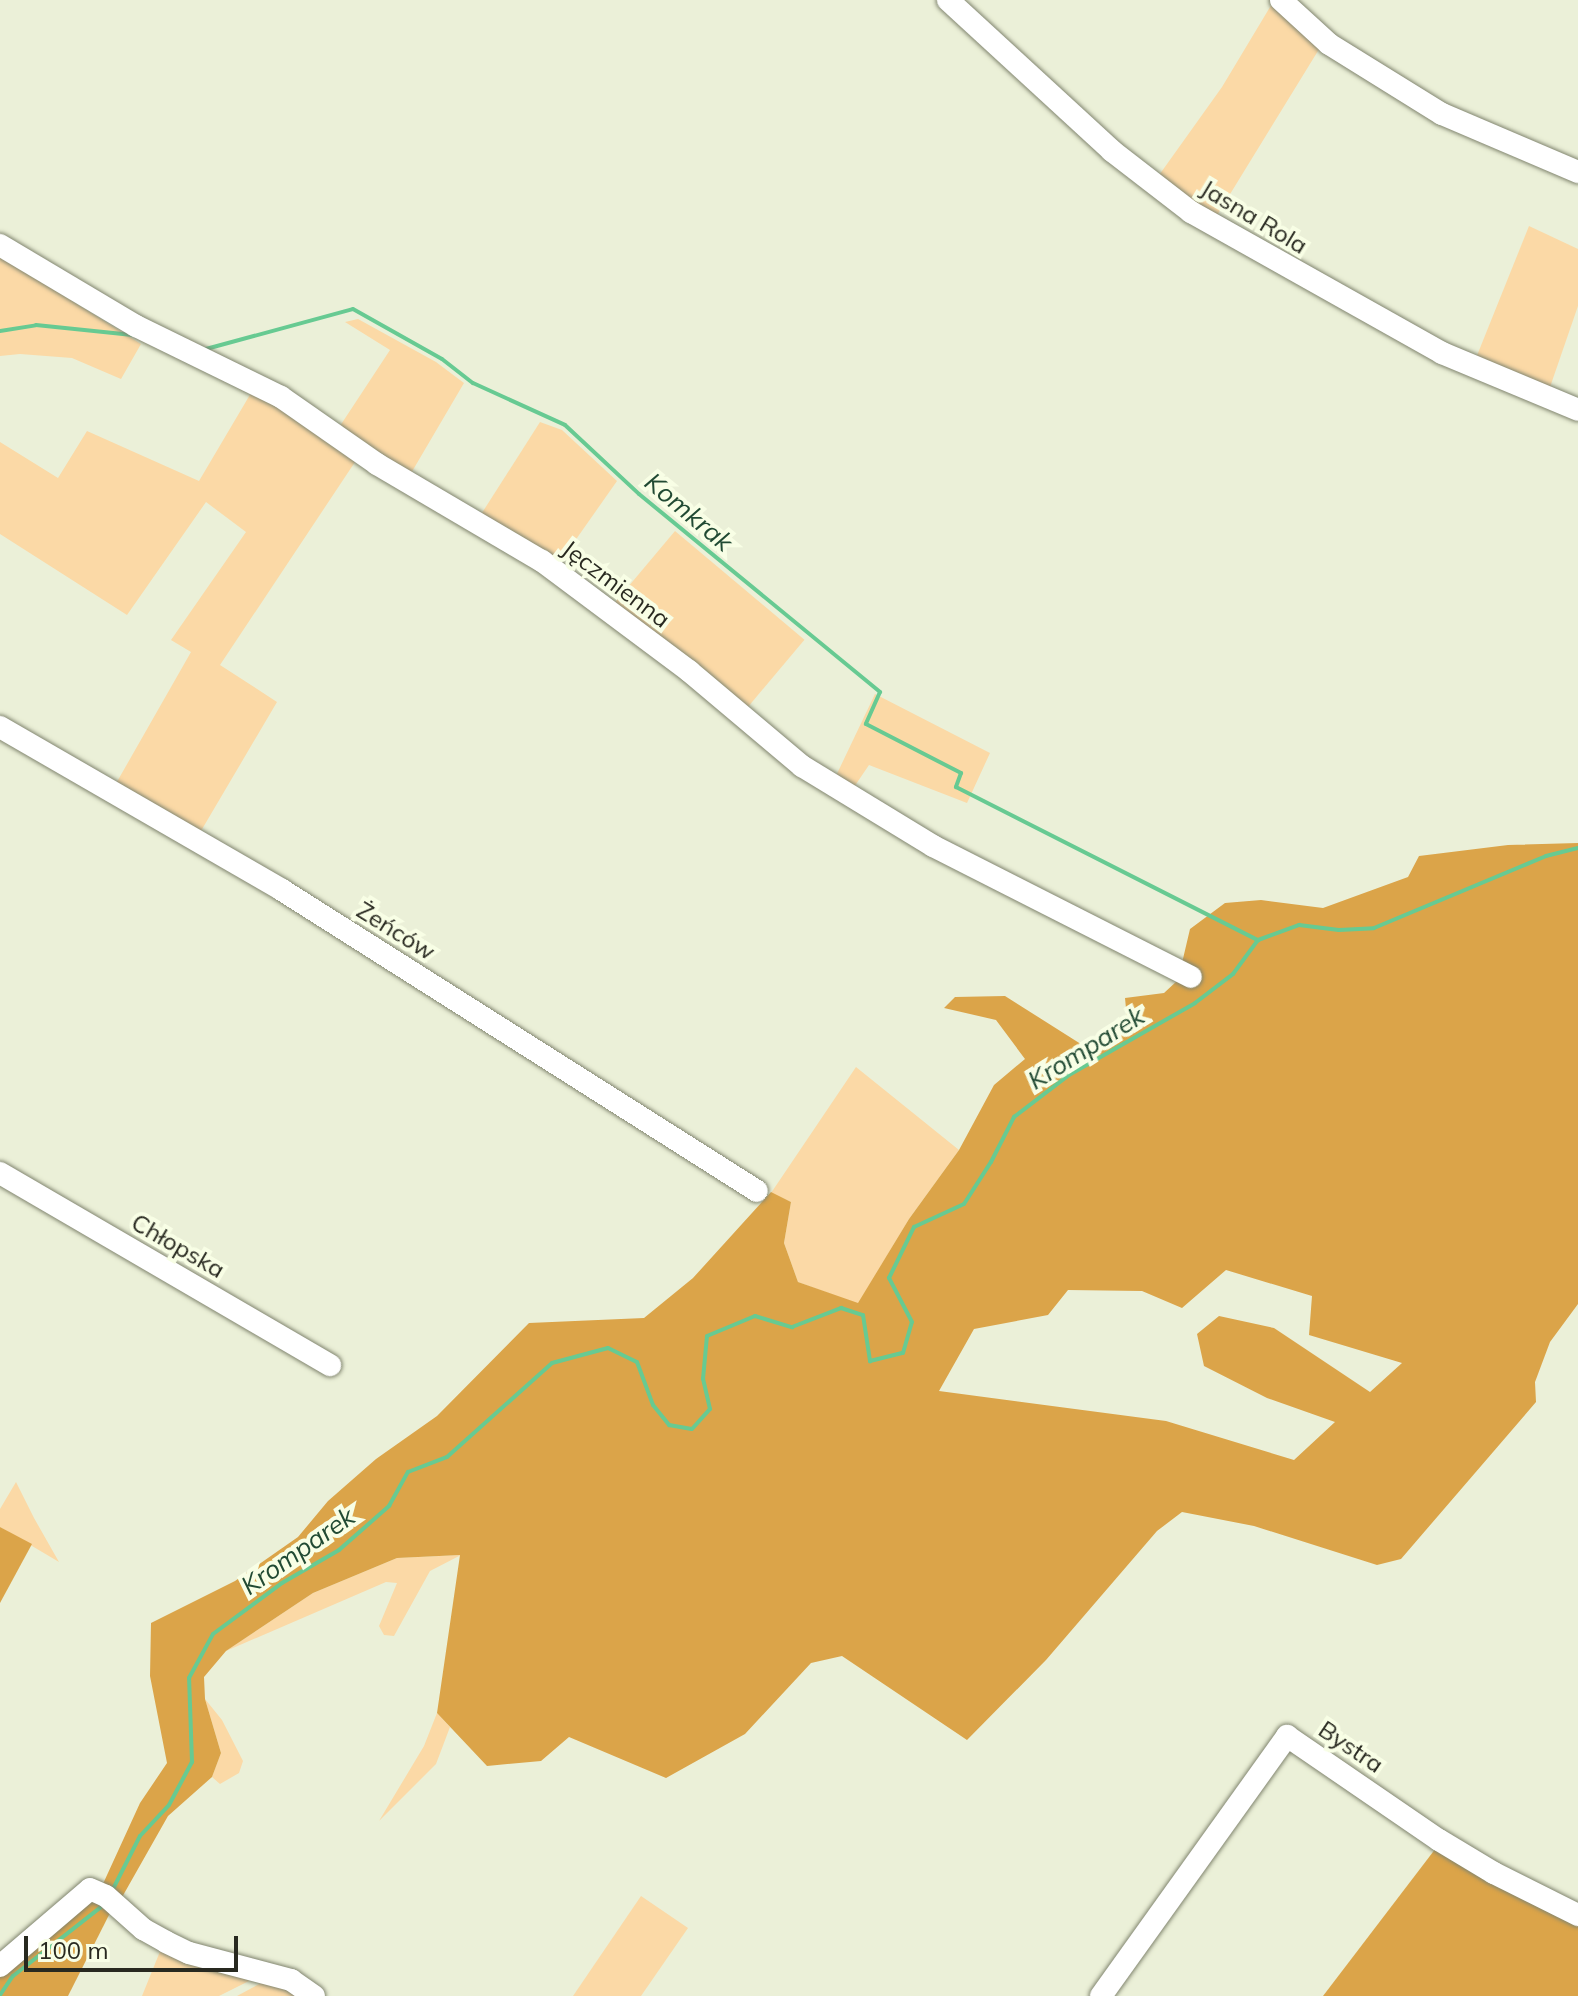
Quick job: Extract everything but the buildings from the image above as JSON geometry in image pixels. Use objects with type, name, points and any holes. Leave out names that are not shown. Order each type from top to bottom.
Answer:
[{"type":"street","name":"Jasna Rola","points":[[948,0],[1112,151],[1191,212],[1442,353],[1578,410]]},
{"type":"street","points":[[1281,0],[1329,44],[1442,114],[1578,172]]},
{"type":"street","name":"Jęczmienna","points":[[0,245],[136,326],[281,397],[377,464],[542,561],[689,671],[802,766],[933,846],[1191,977]]},
{"type":"street","name":"Żeńców","points":[[0,727],[282,890],[757,1191]]},
{"type":"street","name":"Chłopska","points":[[0,1173],[330,1365]]},
{"type":"street","name":"Bystra","points":[[1101,1996],[1287,1736],[1439,1840],[1494,1873],[1578,1915]]},
{"type":"street","points":[[0,1966],[90,1889],[106,1896],[143,1929],[189,1953],[291,1980],[314,1996]]},
{"type":"shaded area","points":[[1273,2],[1321,46],[1216,217],[1157,178],[1222,87]]},
{"type":"shaded area","points":[[1529,226],[1578,249],[1578,306],[1549,390],[1476,358]]},
{"type":"shaded area","points":[[0,256],[141,344],[121,379],[72,358],[20,354],[0,356]]},
{"type":"shaded area","points":[[358,319],[436,362],[464,383],[410,475],[338,429],[390,350],[345,322]]},
{"type":"shaded area","points":[[251,393],[277,406],[357,459],[220,665],[277,702],[198,836],[114,787],[191,652],[171,640],[246,532],[206,502],[127,615],[0,534],[0,442],[58,478],[87,431],[199,481]]},
{"type":"shaded area","points":[[540,422],[562,430],[617,481],[558,565],[480,516]]},
{"type":"shaded area","points":[[675,531],[804,640],[741,715],[612,606]]},
{"type":"shaded area","points":[[875,694],[990,753],[967,803],[869,765],[852,790],[834,780]]},
{"type":"shaded area","points":[[1578,843],[1578,1304],[1550,1342],[1535,1382],[1536,1402],[1401,1559],[1377,1565],[1254,1526],[1182,1512],[1157,1531],[1046,1660],[967,1740],[842,1656],[811,1663],[745,1734],[666,1778],[569,1737],[541,1761],[487,1766],[437,1713],[460,1555],[397,1558],[313,1593],[226,1651],[204,1677],[205,1699],[221,1753],[212,1777],[168,1816],[121,1899],[102,1886],[140,1803],[167,1763],[150,1676],[151,1623],[235,1581],[298,1537],[328,1501],[376,1459],[437,1416],[529,1323],[644,1318],[693,1278],[771,1192],[791,1202],[784,1243],[798,1282],[858,1303],[909,1219],[959,1150],[994,1085],[1025,1059],[996,1020],[944,1008],[955,997],[1005,996],[1095,1053],[1128,1029],[1125,998],[1164,993],[1178,980],[1190,929],[1225,903],[1261,900],[1323,908],[1408,877],[1419,856],[1508,845]],"holes":[[[1226,1270],[1312,1296],[1309,1335],[1402,1363],[1370,1392],[1274,1328],[1219,1316],[1197,1334],[1204,1366],[1267,1398],[1335,1422],[1294,1460],[1166,1421],[939,1391],[974,1329],[1048,1315],[1068,1290],[1142,1291],[1182,1308]]]},
{"type":"shaded area","points":[[856,1067],[959,1150],[909,1219],[858,1304],[798,1282],[784,1243],[791,1202],[771,1193]]},
{"type":"shaded area","points":[[16,1482],[59,1562],[0,1527],[0,1509]]},
{"type":"shaded area","points":[[0,1527],[32,1544],[0,1603]]},
{"type":"shaded area","points":[[461,1555],[430,1571],[394,1636],[384,1635],[379,1626],[397,1583],[386,1582],[226,1651],[313,1593],[397,1558]]},
{"type":"shaded area","points":[[205,1699],[222,1720],[243,1761],[239,1773],[220,1784],[212,1777],[221,1753]]},
{"type":"shaded area","points":[[437,1713],[450,1727],[436,1764],[379,1821],[424,1746]]},
{"type":"shaded area","points":[[1436,1848],[1578,1923],[1578,1996],[1323,1996]]},
{"type":"shaded area","points":[[641,1896],[688,1928],[641,1996],[573,1996]]},
{"type":"shaded area","points":[[90,1898],[111,1911],[68,1996],[0,1996],[0,1976]]},
{"type":"shaded area","points":[[161,1949],[255,1978],[219,1996],[142,1996]]},
{"type":"shaded area","points":[[263,1982],[292,1991],[296,1996],[237,1996]]},
{"type":"waterway","name":"Komkrak","points":[[206,349],[353,309],[442,359],[473,383],[565,425],[639,494],[880,692],[866,724],[961,773],[956,787],[1258,940]]},
{"type":"waterway","name":"Komkrak","points":[[0,331],[36,325],[132,335]]},
{"type":"waterway","name":"Kromparek","points":[[114,1887],[140,1836],[169,1805],[192,1762],[189,1678],[213,1634],[282,1583],[339,1550],[389,1506],[408,1472],[447,1457],[552,1363],[608,1348],[637,1362],[653,1405],[669,1425],[692,1429],[710,1409],[703,1379],[707,1336],[755,1316],[792,1327],[841,1308],[863,1315],[870,1361],[903,1353],[912,1322],[889,1278],[914,1227],[964,1204],[991,1162],[1014,1117],[1069,1075],[1195,1003],[1233,974],[1258,940],[1299,925],[1339,930],[1374,928],[1546,856],[1578,848]]},
{"type":"waterway","name":"Kromparek","points":[[0,1995],[13,1976],[101,1907]]}]
